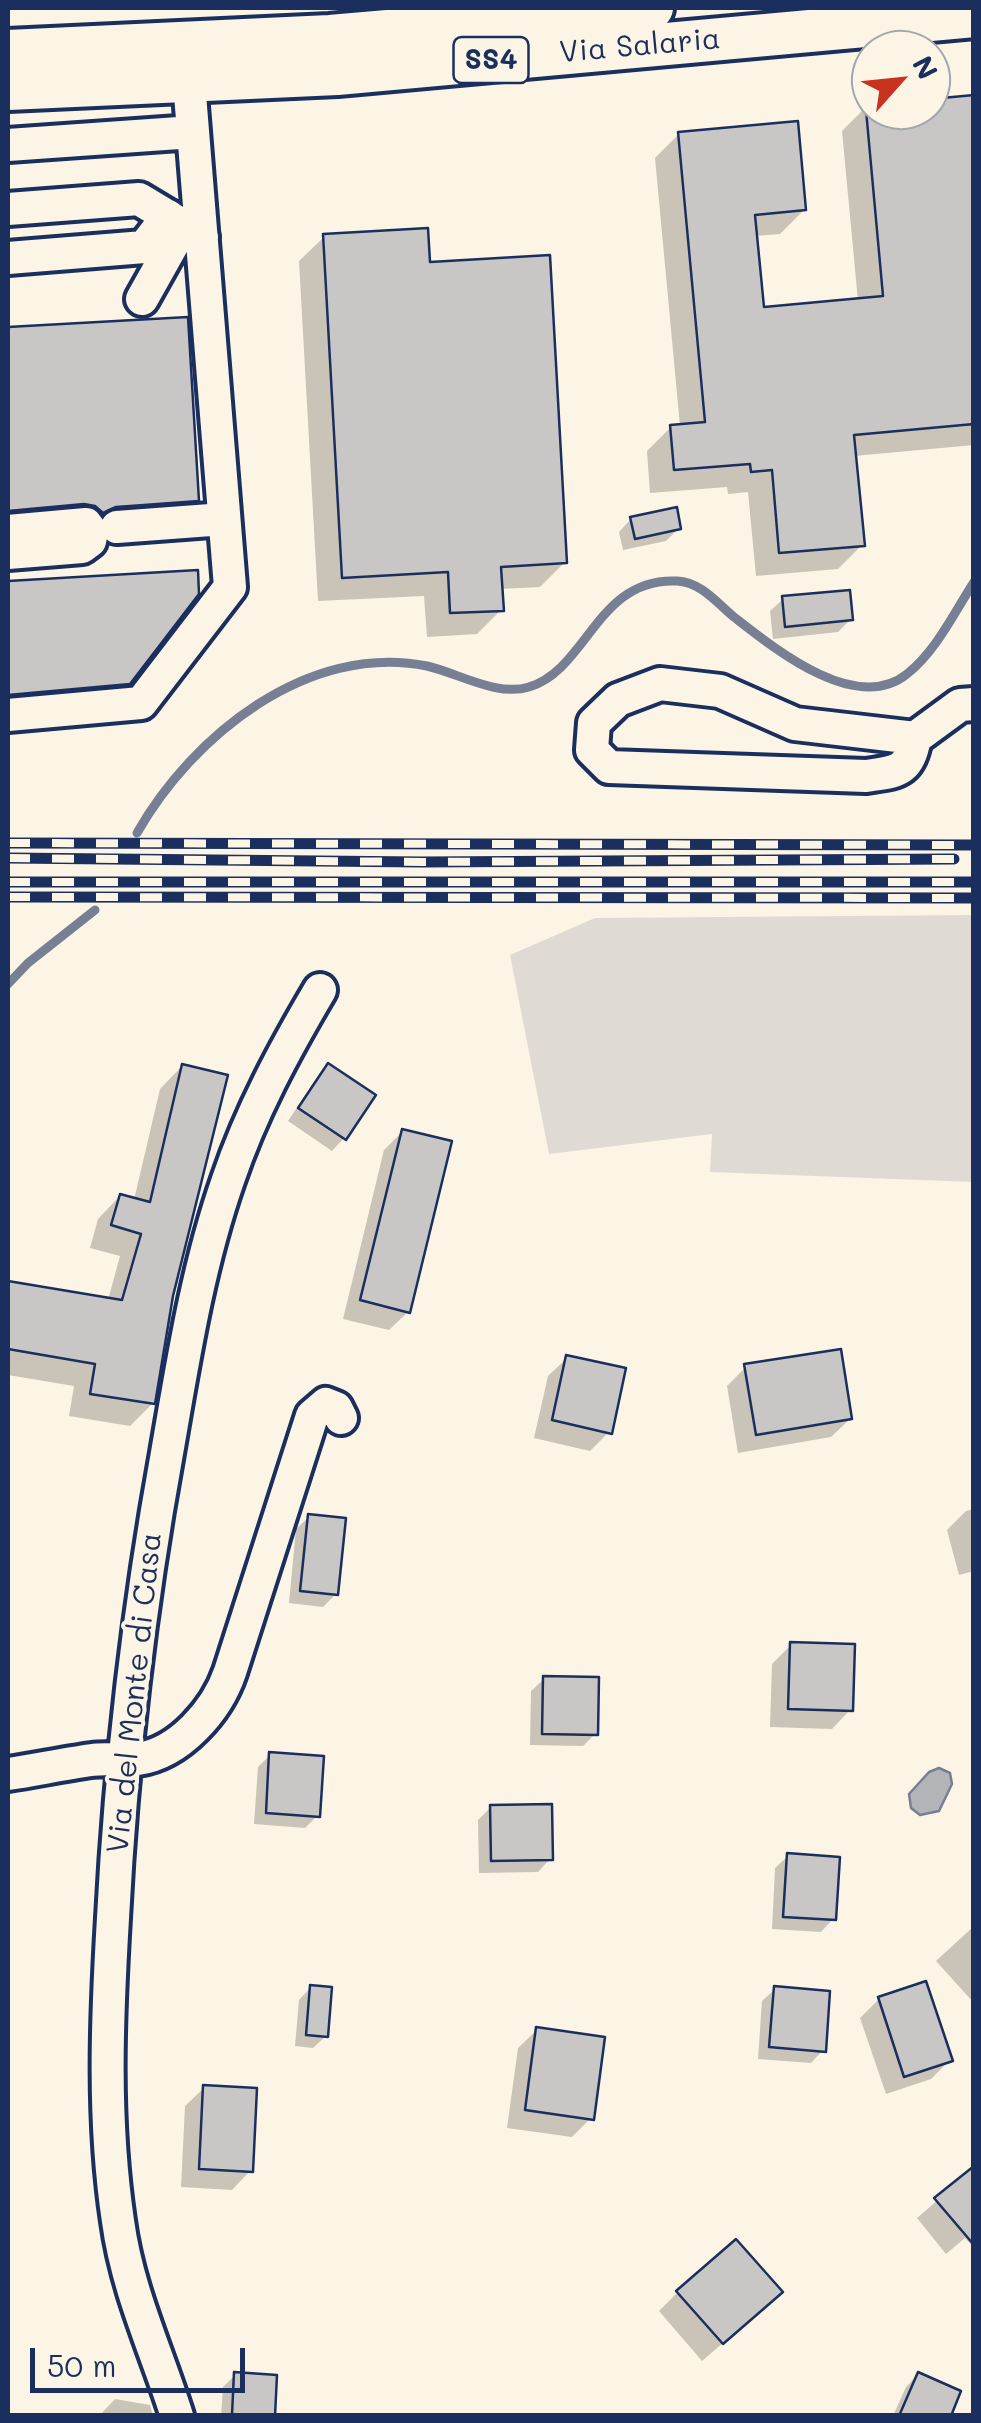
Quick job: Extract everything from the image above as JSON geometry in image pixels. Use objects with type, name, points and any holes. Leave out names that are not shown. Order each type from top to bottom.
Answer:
[{"type":"main road","name":"Via Salaria","points":[[8,51],[294,38],[652,8]]},
{"type":"main road","name":"Via Salaria","points":[[8,89],[337,74],[974,16]]},
{"type":"street","points":[[8,716],[142,703],[230,587],[184,227],[193,132],[189,82]]},
{"type":"street","points":[[8,145],[193,132]]},
{"type":"street","points":[[8,209],[139,199],[184,227]]},
{"type":"street","points":[[8,258],[144,247],[184,227]]},
{"type":"street","points":[[142,299],[184,227]]},
{"type":"street","points":[[117,527],[224,520]]},
{"type":"street","points":[[8,531],[86,524],[92,532],[90,541],[82,547],[8,553]]},
{"type":"street","points":[[914,738],[911,760],[900,770],[866,776],[608,767],[592,750],[594,723],[618,700],[660,684],[720,691],[796,724],[914,738],[960,705],[974,704]]},
{"type":"street","name":"Via del Monte di Casa","points":[[177,2416],[129,2280],[113,2180],[109,1993],[124,1759],[149,1551],[206,1254],[228,1180],[257,1105],[320,990]]},
{"type":"street","points":[[8,1774],[90,1760],[139,1758],[165,1748],[194,1727],[220,1696],[312,1416],[326,1404],[336,1408],[341,1418]]},
{"type":"shaded area","points":[[973,915],[973,1182],[710,1172],[712,1134],[549,1154],[510,955],[595,918]]},
{"type":"shaded area","points":[[939,1768],[950,1773],[952,1784],[939,1811],[920,1815],[911,1808],[909,1794],[929,1772]]},
{"type":"building","points":[[974,95],[974,424],[854,435],[865,546],[779,553],[772,470],[751,472],[750,464],[674,470],[670,425],[705,422],[678,132],[798,121],[806,210],[755,215],[764,307],[883,296],[868,130],[951,130],[951,97]]},
{"type":"building","points":[[428,228],[430,262],[550,255],[567,563],[501,567],[504,611],[450,613],[448,572],[342,578],[323,234]]},
{"type":"building","points":[[188,317],[199,501],[116,507],[103,513],[84,504],[8,511],[8,327]]},
{"type":"building","points":[[677,507],[681,529],[635,539],[630,517]]},
{"type":"building","points":[[198,570],[199,594],[130,684],[8,695],[8,581]]},
{"type":"building","points":[[850,590],[853,620],[785,627],[782,596]]},
{"type":"building","points":[[328,1063],[376,1095],[346,1140],[298,1108]]},
{"type":"building","points":[[182,1064],[228,1075],[173,1296],[155,1404],[90,1394],[95,1364],[8,1349],[8,1281],[122,1300],[141,1234],[111,1225],[120,1194],[150,1202]]},
{"type":"building","points":[[402,1129],[452,1141],[410,1313],[360,1300]]},
{"type":"building","points":[[841,1349],[852,1419],[756,1435],[744,1364]]},
{"type":"building","points":[[566,1355],[626,1368],[612,1434],[552,1420]]},
{"type":"building","points":[[308,1514],[346,1518],[338,1595],[300,1591]]},
{"type":"building","points":[[790,1642],[855,1644],[853,1711],[788,1709]]},
{"type":"building","points":[[543,1676],[599,1677],[598,1735],[542,1734]]},
{"type":"building","points":[[269,1752],[324,1756],[320,1817],[266,1813]]},
{"type":"building","points":[[552,1804],[553,1860],[491,1861],[490,1805]]},
{"type":"building","points":[[787,1853],[840,1857],[836,1920],[783,1917]]},
{"type":"building","points":[[926,1981],[953,2061],[904,2077],[878,1997]]},
{"type":"building","points":[[310,1985],[332,1987],[328,2037],[306,2035]]},
{"type":"building","points":[[774,1986],[830,1991],[826,2052],[769,2047]]},
{"type":"building","points":[[536,2027],[605,2037],[594,2120],[525,2110]]},
{"type":"building","points":[[203,2085],[257,2088],[253,2172],[199,2169]]},
{"type":"building","points":[[974,2166],[974,2245],[934,2198]]},
{"type":"building","points":[[736,2239],[783,2292],[723,2344],[676,2291]]},
{"type":"building","points":[[234,2372],[277,2375],[275,2416],[232,2415]]},
{"type":"building","points":[[918,2372],[961,2391],[951,2416],[899,2416]]},
{"type":"waterway","points":[[137,833],[160,797],[222,731],[258,704],[297,683],[339,668],[383,662],[427,666],[491,687],[529,687],[566,662],[628,593],[650,584],[677,581],[701,589],[771,645],[817,673],[864,687],[887,685],[907,674],[927,654],[974,582]]},
{"type":"waterway","points":[[8,984],[28,963],[95,910]]},
{"type":"railway","points":[[8,843],[974,845]]},
{"type":"railway","points":[[8,858],[422,862],[954,859]]},
{"type":"railway","points":[[8,882],[974,882]]},
{"type":"railway","points":[[8,897],[974,898]]}]
